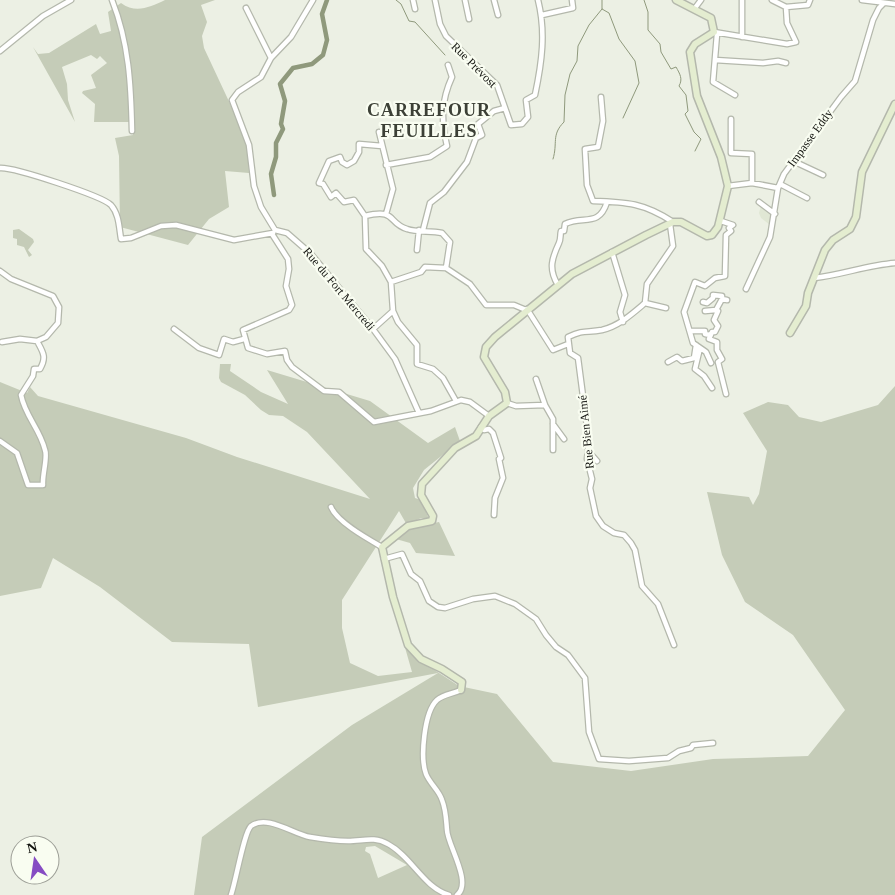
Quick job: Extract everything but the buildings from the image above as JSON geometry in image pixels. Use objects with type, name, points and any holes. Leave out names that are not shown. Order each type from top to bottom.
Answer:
[{"type":"street","points":[[0,51],[43,16],[72,0]]},
{"type":"street","points":[[112,0],[123,31],[130,69],[132,131]]},
{"type":"street","points":[[313,0],[291,37],[271,58],[261,77],[238,92],[232,100],[249,145],[254,186],[288,259],[289,269],[286,286],[292,305],[289,310],[243,330],[244,339],[248,348],[268,354],[285,351],[287,360],[292,367],[324,391],[339,392],[374,422],[419,413],[456,402],[470,402],[489,416]]},
{"type":"street","points":[[413,0],[415,10]]},
{"type":"street","name":"Rue Prévost","points":[[435,0],[440,24],[446,36],[497,85],[511,126],[522,124],[528,117],[526,100],[535,95],[542,61],[544,30],[542,15]]},
{"type":"street","points":[[464,0],[468,19]]},
{"type":"street","points":[[494,0],[498,15]]},
{"type":"street","points":[[538,0],[542,15],[573,8],[572,0]]},
{"type":"street","points":[[676,0],[695,8],[711,18],[716,33],[713,82],[735,95]]},
{"type":"street","points":[[695,8],[701,0]]},
{"type":"street","points":[[742,0],[742,37]]},
{"type":"street","points":[[772,0],[786,7],[808,5],[810,0]]},
{"type":"street","points":[[862,0],[895,4]]},
{"type":"street","name":"Impasse Eddy","points":[[746,289],[770,236],[779,186],[794,161],[855,81],[867,46],[873,20],[884,3]]},
{"type":"street","points":[[507,403],[505,392],[484,357],[486,347],[527,309],[545,298],[558,285],[592,262],[672,223],[681,222],[707,236],[712,235],[720,220],[728,186],[722,157],[697,96],[690,52],[695,44],[716,33],[787,44],[796,42],[786,23],[786,7]]},
{"type":"street","points":[[246,8],[271,58]]},
{"type":"street","points":[[715,60],[763,63],[778,61],[786,63]]},
{"type":"street","points":[[386,165],[430,157],[447,146],[442,100],[452,77],[448,65]]},
{"type":"street","points":[[390,282],[421,272],[425,267],[446,268],[470,284],[486,305],[514,305],[527,309],[554,350],[568,344],[568,337],[583,330],[602,330],[623,322],[645,304],[647,284],[673,246],[672,223],[654,209],[638,204],[592,201],[587,185],[585,149],[598,147],[603,122],[601,97]]},
{"type":"street","points":[[790,334],[803,313],[825,250],[833,240],[850,229],[856,217],[862,172],[895,104]]},
{"type":"street","points":[[417,250],[430,203],[444,192],[467,162],[476,138],[482,134],[478,124],[494,111],[505,108]]},
{"type":"street","points":[[731,119],[731,153],[752,154],[752,183]]},
{"type":"street","points":[[379,132],[392,189],[386,214]]},
{"type":"street","points":[[382,146],[359,144],[359,152],[353,163],[350,162],[347,165],[342,162],[340,157],[329,161],[319,183],[323,184],[331,197],[336,193],[344,202],[354,200],[365,216],[366,249],[382,266],[390,282],[393,311],[398,322],[417,345],[417,364],[433,369],[443,378],[456,402]]},
{"type":"street","points":[[794,161],[823,175]]},
{"type":"street","points":[[0,168],[8,168],[52,182],[110,204],[116,214],[121,238],[131,238],[161,226],[176,225],[234,240],[274,232]]},
{"type":"street","points":[[728,186],[752,183],[779,186],[808,198]]},
{"type":"street","points":[[558,285],[551,270],[552,257],[560,243],[561,231],[564,231],[565,224],[597,218],[604,212],[607,202]]},
{"type":"street","points":[[759,202],[774,214]]},
{"type":"street","points":[[365,216],[386,214],[406,229],[433,230],[447,236],[450,242],[446,268]]},
{"type":"street","points":[[711,363],[706,352],[693,343],[684,312],[693,285],[696,282],[705,286],[714,278],[725,276],[726,235],[731,232],[729,228],[733,224],[720,220]]},
{"type":"street","name":"Rue du Fort Mercredi","points":[[274,232],[287,233],[311,254],[373,329],[395,359],[419,413]]},
{"type":"street","points":[[612,252],[625,295],[620,312],[623,322]]},
{"type":"street","points":[[814,278],[836,276],[863,267],[895,263]]},
{"type":"street","points":[[0,271],[11,279],[53,296],[59,307],[58,323],[46,337],[36,341],[20,339],[2,342]]},
{"type":"street","points":[[703,302],[707,303],[714,295],[718,294],[724,300],[716,310],[718,312],[714,320],[718,326],[710,335]]},
{"type":"street","points":[[645,304],[666,308]]},
{"type":"street","points":[[705,311],[716,310]]},
{"type":"street","points":[[373,329],[393,311]]},
{"type":"street","points":[[174,329],[199,348],[219,356],[224,339],[233,342],[244,339]]},
{"type":"street","points":[[691,331],[705,331],[705,334],[710,335]]},
{"type":"street","points":[[710,335],[709,339],[717,342],[717,350],[722,359],[718,362],[718,370],[726,394]]},
{"type":"street","points":[[0,441],[17,453],[28,485],[43,485],[46,450],[30,418],[24,412],[21,395],[33,376],[34,369],[40,369],[44,360],[44,354],[36,341]]},
{"type":"street","name":"Rue Bien Aimé","points":[[568,344],[570,353],[578,358],[589,452],[588,459],[592,479],[590,488],[596,516],[603,526],[614,533],[624,535],[635,550],[642,586],[658,604],[674,645]]},
{"type":"street","points":[[668,362],[677,357],[684,361],[694,358],[698,346]]},
{"type":"street","points":[[698,346],[695,369],[704,376],[712,388]]},
{"type":"street","points":[[536,379],[545,406],[553,418],[553,450]]},
{"type":"street","points":[[507,403],[516,406],[545,406]]},
{"type":"street","points":[[382,547],[408,526],[432,521],[433,516],[421,495],[422,484],[454,448],[468,442],[489,416],[507,403]]},
{"type":"street","points":[[553,424],[564,439]]},
{"type":"street","points":[[481,427],[484,430],[489,429],[493,433],[501,458],[499,459],[503,478],[495,498],[494,515]]},
{"type":"street","points":[[589,452],[597,461]]},
{"type":"street","points":[[331,506],[333,511],[352,528],[382,547],[392,597],[408,645],[421,660],[442,669],[462,682],[462,690],[442,697],[430,709],[423,758],[427,777],[439,793],[446,813],[447,831],[460,868],[461,889],[457,895]]},
{"type":"street","points":[[384,559],[402,554],[412,574],[420,581],[430,601],[438,607],[445,608],[473,599],[495,596],[515,604],[536,619],[556,647],[568,655],[586,678],[589,732],[599,759],[629,761],[668,758],[679,751],[692,748],[693,745],[713,743]]},
{"type":"street","points":[[231,895],[242,858],[244,836],[251,826],[262,822],[319,838],[347,841],[378,839],[402,852],[429,882],[449,895]]},
{"type":"shaded area","points":[[165,0],[215,0],[201,5],[207,22],[202,36],[204,48],[240,125],[248,152],[249,173],[225,171],[229,207],[209,219],[188,245],[120,227],[119,156],[115,138],[133,135],[134,122],[94,122],[95,104],[82,93],[83,91],[96,88],[91,75],[107,63],[100,56],[97,59],[91,55],[62,67],[67,84],[68,100],[75,122],[33,47],[38,54],[49,53],[96,24],[100,34],[111,31],[108,12],[121,3],[138,9]]},
{"type":"shaded area","points":[[761,206],[772,215],[770,225],[761,218],[759,213]]},
{"type":"shaded area","points":[[19,229],[33,239],[34,242],[28,250],[32,255],[29,257],[24,247],[17,245],[17,239],[13,238],[13,230]]},
{"type":"shaded area","points":[[220,364],[231,364],[230,371],[261,392],[288,404],[267,370],[370,401],[428,443],[455,427],[460,441],[424,470],[413,488],[415,498],[421,500],[429,519],[421,518],[407,525],[399,511],[342,600],[342,628],[350,663],[378,676],[412,672],[396,616],[419,660],[459,686],[497,694],[553,762],[631,771],[713,759],[808,756],[845,710],[793,635],[745,602],[722,555],[707,492],[749,497],[753,505],[759,494],[767,451],[743,413],[768,402],[788,405],[799,417],[821,422],[878,405],[895,386],[895,895],[194,895],[202,837],[352,725],[438,673],[258,707],[249,644],[172,642],[100,587],[53,558],[41,588],[0,596],[0,382],[27,393],[30,387],[38,396],[186,438],[237,457],[370,499],[307,432],[283,416],[269,415],[245,395],[221,382],[219,378]],"holes":[[[375,846],[407,865],[378,878],[370,854],[365,851],[366,847]]]},
{"type":"shaded area","points":[[439,522],[455,556],[416,553],[410,543],[396,539],[408,528]]},
{"type":"waterway","points":[[274,195],[271,174],[276,157],[276,143],[283,129],[281,124],[285,101],[280,84],[293,68],[312,64],[323,55],[327,40],[322,14],[327,0]]},
{"type":"waterway","points":[[396,0],[401,4],[409,21],[415,22],[445,55]]},
{"type":"waterway","points":[[602,0],[602,9],[609,13],[619,39],[635,61],[639,83],[623,118]]},
{"type":"waterway","points":[[644,0],[648,12],[648,30],[660,44],[661,52],[671,69],[676,67],[680,74],[681,81],[679,86],[686,95],[688,111],[685,114],[694,132],[701,139],[695,151]]},
{"type":"waterway","points":[[553,159],[556,135],[564,122],[565,95],[570,74],[577,61],[578,46],[589,25],[602,9]]},
{"type":"district","name":"CARREFOUR FEUILLES","points":[[429,120]]}]
